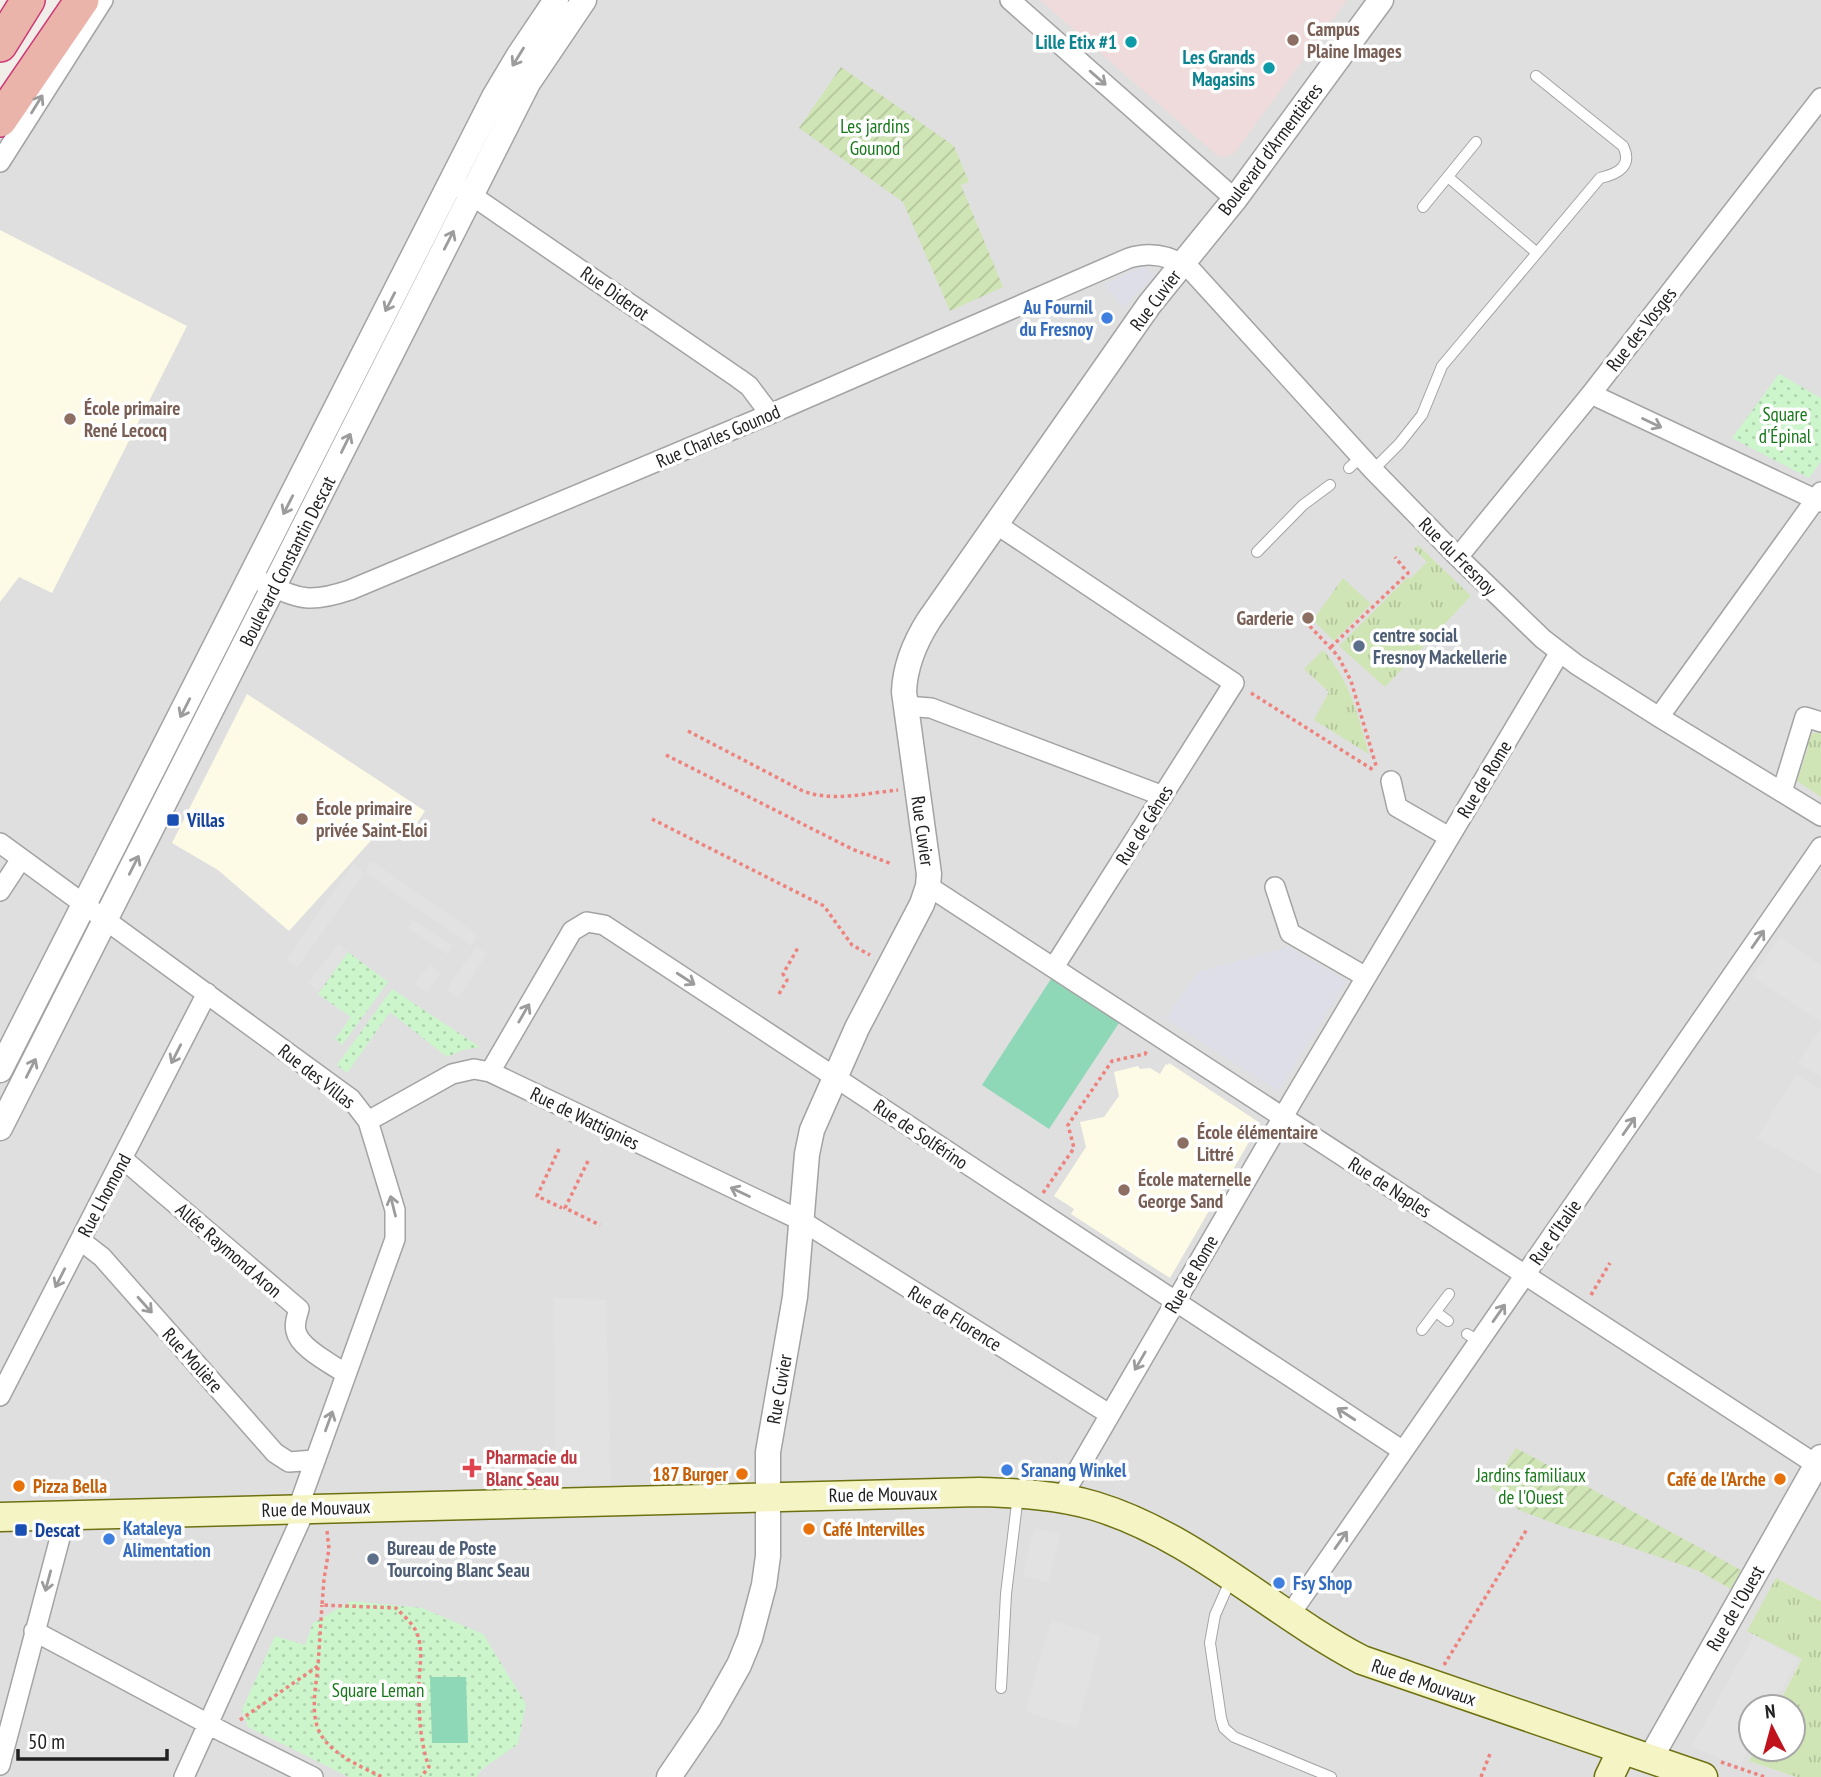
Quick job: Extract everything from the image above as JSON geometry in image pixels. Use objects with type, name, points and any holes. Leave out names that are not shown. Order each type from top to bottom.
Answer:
[{"type":"highway","points":[[0,45],[28,0]]},
{"type":"highway","points":[[0,87],[54,0]]},
{"type":"highway","points":[[0,120],[82,0]]},
{"type":"main road","name":"Rue de Mouvaux","points":[[0,1517],[979,1492],[1061,1499],[1097,1507],[1144,1526],[1362,1660],[1703,1777]]},
{"type":"main road","points":[[1609,1777],[1622,1750]]},
{"type":"street","points":[[0,162],[103,0]]},
{"type":"street","name":"Boulevard Constantin Descat","points":[[0,1128],[275,588],[462,188],[506,76],[556,0]]},
{"type":"street","name":"Boulevard Constantin Descat","points":[[0,1070],[251,577],[462,188],[583,0]]},
{"type":"street","points":[[1010,0],[1235,199]]},
{"type":"street","name":"Boulevard d'Armentières","points":[[1182,263],[1235,199],[1381,0]]},
{"type":"street","name":"Rue des Vosges","points":[[1458,557],[1591,394],[1821,98]]},
{"type":"street","name":"Rue Diderot","points":[[462,188],[738,378],[758,396],[770,414]]},
{"type":"street","name":"Rue Charles Gounod","points":[[251,577],[292,596],[311,600],[350,590],[770,414],[1129,258],[1160,256],[1182,263]]},
{"type":"street","name":"Rue du Fresnoy","points":[[1182,263],[1192,271],[1361,465],[1560,652],[1659,717],[1821,816]]},
{"type":"street","name":"Rue Cuvier","points":[[669,1777],[722,1697],[739,1665],[750,1638],[766,1571],[769,1444],[795,1297],[808,1142],[853,1036],[918,912],[928,886],[929,874],[905,706],[905,677],[921,632],[1149,305],[1182,263]]},
{"type":"street","points":[[1591,394],[1819,497],[1659,717]]},
{"type":"street","points":[[996,524],[1234,683]]},
{"type":"street","name":"Rue de Rome","points":[[1061,1499],[1109,1414],[1181,1306],[1283,1117],[1560,652]]},
{"type":"street","name":"Rue de Gênes","points":[[1054,967],[1234,683]]},
{"type":"street","points":[[905,706],[932,708],[1163,796]]},
{"type":"street","points":[[1782,792],[1805,716],[1821,722]]},
{"type":"street","points":[[1391,781],[1397,807],[1449,837]]},
{"type":"street","name":"Rue des Villas","points":[[0,843],[83,906],[351,1098],[368,1121],[395,1210],[395,1239],[314,1460],[311,1508],[217,1728],[184,1777]]},
{"type":"street","name":"Rue d'Italie","points":[[1289,1616],[1403,1451],[1474,1338],[1526,1275],[1821,847]]},
{"type":"street","points":[[0,891],[21,859]]},
{"type":"street","name":"Rue de Naples","points":[[928,886],[1526,1275],[1819,1461]]},
{"type":"street","points":[[1275,887],[1290,933],[1366,977]]},
{"type":"street","name":"Rue de Solférino","points":[[490,1072],[572,930],[587,922],[596,922],[1403,1451]]},
{"type":"street","name":"Rue Lhomond","points":[[0,1396],[207,993]]},
{"type":"street","name":"Rue de Wattignies","points":[[368,1121],[452,1074],[474,1069],[490,1072],[802,1221]]},
{"type":"street","name":"Allée Raymond Aron","points":[[123,1159],[299,1309],[295,1328],[304,1345],[346,1374]]},
{"type":"street","name":"Rue de Florence","points":[[802,1221],[1109,1414]]},
{"type":"street","name":"Rue Molière","points":[[80,1240],[102,1257],[275,1452],[289,1462],[314,1460]]},
{"type":"street","name":"Rue de l'Ouest","points":[[1650,1759],[1819,1461]]},
{"type":"street","points":[[0,1765],[66,1515]]},
{"type":"street","points":[[34,1631],[313,1777]]},
{"type":"lane","points":[[1361,465],[1399,444],[1422,415],[1442,366],[1600,178],[1619,173],[1624,167],[1627,153],[1623,145],[1536,76]]},
{"type":"lane","points":[[1423,207],[1476,142]]},
{"type":"lane","points":[[1448,177],[1537,253]]},
{"type":"lane","points":[[1257,552],[1303,505],[1330,485]]},
{"type":"lane","points":[[1422,1330],[1449,1294]]},
{"type":"lane","points":[[1436,1312],[1448,1321]]},
{"type":"lane","points":[[1001,1688],[1006,1594],[1018,1494]]},
{"type":"lane","points":[[1231,1578],[1213,1621],[1210,1643],[1224,1728],[1234,1737],[1331,1777]]},
{"type":"path","points":[[1330,648],[1408,573],[1395,557]]},
{"type":"path","points":[[1234,683],[1379,774],[1351,681],[1338,656],[1305,621]]},
{"type":"path","points":[[688,731],[815,796],[917,789]]},
{"type":"path","points":[[666,755],[852,849],[892,864]]},
{"type":"path","points":[[652,819],[824,906],[852,945],[890,966]]},
{"type":"path","points":[[779,994],[788,980],[783,974],[799,946]]},
{"type":"path","points":[[1031,1209],[1074,1148],[1068,1125],[1112,1061],[1145,1054],[1157,1035]]},
{"type":"path","points":[[559,1149],[537,1196],[562,1208]]},
{"type":"path","points":[[588,1161],[565,1208],[600,1225]]},
{"type":"path","points":[[1589,1297],[1609,1263]]},
{"type":"path","points":[[311,1508],[326,1535],[330,1549],[324,1578],[316,1726],[324,1741],[345,1757],[382,1777]]},
{"type":"path","points":[[1433,1685],[1527,1529]]},
{"type":"path","points":[[322,1605],[397,1608],[416,1631],[421,1656],[421,1732],[429,1767],[422,1777]]},
{"type":"path","points":[[217,1728],[248,1713],[318,1666]]},
{"type":"path","points":[[1481,1777],[1490,1754]]},
{"type":"shaded area","points":[[90,0],[1821,0],[1821,1601],[1776,1578],[1802,1659],[1784,1693],[1737,1693],[1737,1763],[1755,1763],[1796,1777],[0,1777],[0,138]]},
{"type":"shaded area","points":[[1040,0],[1347,0],[1233,155],[1219,157]]},
{"type":"shaded area","name":"École primaire René Lecocq","points":[[0,230],[187,326],[52,593],[19,577],[0,602]]},
{"type":"shaded area","points":[[1145,266],[1154,275],[1124,308],[1104,284]]},
{"type":"shaded area","name":"École primaire privée Saint-Eloi","points":[[247,694],[425,811],[405,841],[382,831],[377,834],[289,931],[218,870],[172,843]]},
{"type":"shaded area","points":[[372,861],[478,935],[471,946],[365,872],[298,967],[286,959],[353,864],[364,872]]},
{"type":"shaded area","points":[[414,920],[453,946],[447,954],[408,928]]},
{"type":"shaded area","points":[[1780,937],[1821,966],[1821,1022],[1752,976]]},
{"type":"shaded area","points":[[338,944],[348,952],[318,991],[308,983]]},
{"type":"shaded area","points":[[476,947],[487,953],[458,998],[446,990]]},
{"type":"shaded area","points":[[1288,947],[1347,981],[1278,1091],[1166,1019],[1198,972]]},
{"type":"shaded area","points":[[430,964],[441,973],[426,992],[415,984]]},
{"type":"shaded area","points":[[1821,1028],[1821,1077],[1798,1063]]},
{"type":"shaded area","points":[[1169,1063],[1260,1123],[1170,1278],[1071,1214],[1074,1209],[1054,1196],[1086,1147],[1080,1122],[1104,1117],[1119,1096],[1114,1072],[1138,1066],[1140,1069],[1150,1068],[1160,1074]]},
{"type":"shaded area","points":[[1796,1075],[1821,1089],[1821,1174],[1757,1138]]},
{"type":"shaded area","points":[[554,1298],[606,1300],[611,1484],[555,1485]]},
{"type":"shaded area","points":[[1034,1528],[1060,1534],[1048,1582],[1023,1576]]},
{"type":"shaded area","points":[[1051,1620],[1101,1636],[1077,1728],[1025,1711]]},
{"type":"shaded area","points":[[1754,1635],[1798,1659],[1780,1693],[1737,1693],[1737,1763],[1742,1763],[1740,1766],[1691,1747]]},
{"type":"green space","name":"Les jardins Gounod","points":[[841,67],[954,146],[969,182],[961,185],[1003,287],[950,311],[903,202],[799,128]]},
{"type":"green space","name":"Square d'Épinal","points":[[1779,374],[1821,398],[1821,461],[1809,478],[1732,438]]},
{"type":"green space","points":[[1418,545],[1471,596],[1385,687],[1339,646],[1408,577],[1410,579],[1427,562],[1414,549]]},
{"type":"green space","points":[[1343,578],[1371,604],[1334,641],[1313,620]]},
{"type":"green space","points":[[1323,650],[1347,686],[1369,754],[1314,720],[1329,692],[1304,669]]},
{"type":"green space","points":[[1821,732],[1821,797],[1797,781],[1808,748],[1805,741],[1810,734]]},
{"type":"green space","points":[[348,952],[388,982],[342,1045],[335,1039],[351,1017],[318,994]]},
{"type":"green space","points":[[1051,979],[1119,1023],[1049,1129],[982,1085]]},
{"type":"green space","points":[[392,989],[480,1047],[447,1057],[390,1012],[347,1073],[337,1065]]},
{"type":"green space","name":"Jardins familiaux de l'Ouest","points":[[1516,1448],[1741,1570],[1731,1589],[1697,1570],[1519,1510],[1491,1487]]},
{"type":"green space","points":[[1776,1578],[1821,1601],[1821,1777],[1796,1777],[1755,1763],[1807,1763],[1807,1693],[1784,1693],[1802,1659],[1747,1631]]},
{"type":"green space","name":"Square Leman","points":[[351,1601],[422,1608],[483,1634],[526,1704],[518,1744],[481,1770],[477,1777],[349,1777],[248,1727],[242,1710],[275,1636],[305,1645],[313,1623]]},
{"type":"green space","points":[[430,1677],[466,1677],[468,1743],[432,1743]]},
{"type":"place","name":"Campus Plaine Images","points":[[1293,40]]},
{"type":"place","name":"Lille Etix #1","points":[[1131,42]]},
{"type":"place","name":"Les Grands Magasins","points":[[1269,68]]},
{"type":"place","name":"Au Fournil du Fresnoy","points":[[1107,318]]},
{"type":"place","name":"École primaire René Lecocq","points":[[70,419]]},
{"type":"place","name":"Garderie","points":[[1308,618]]},
{"type":"place","name":"centre social Fresnoy Mackellerie","points":[[1359,646]]},
{"type":"place","name":"École primaire privée Saint-Eloi","points":[[302,819]]},
{"type":"place","name":"Villas","points":[[173,820]]},
{"type":"place","name":"École élémentaire Littré","points":[[1183,1143]]},
{"type":"place","name":"École maternelle George Sand","points":[[1124,1190]]},
{"type":"place","name":"Pharmacie du Blanc Seau","points":[[472,1468]]},
{"type":"place","name":"Sranang Winkel","points":[[1007,1470]]},
{"type":"place","name":"187 Burger","points":[[742,1474]]},
{"type":"place","name":"Café de l'Arche","points":[[1780,1479]]},
{"type":"place","name":"Pizza Bella","points":[[19,1486]]},
{"type":"place","name":"Café Intervilles","points":[[809,1529]]},
{"type":"place","name":"Descat","points":[[21,1530]]},
{"type":"place","name":"Kataleya Alimentation","points":[[109,1539]]},
{"type":"place","name":"Bureau de Poste Tourcoing Blanc Seau","points":[[373,1559]]},
{"type":"place","name":"Fsy Shop","points":[[1279,1583]]}]
